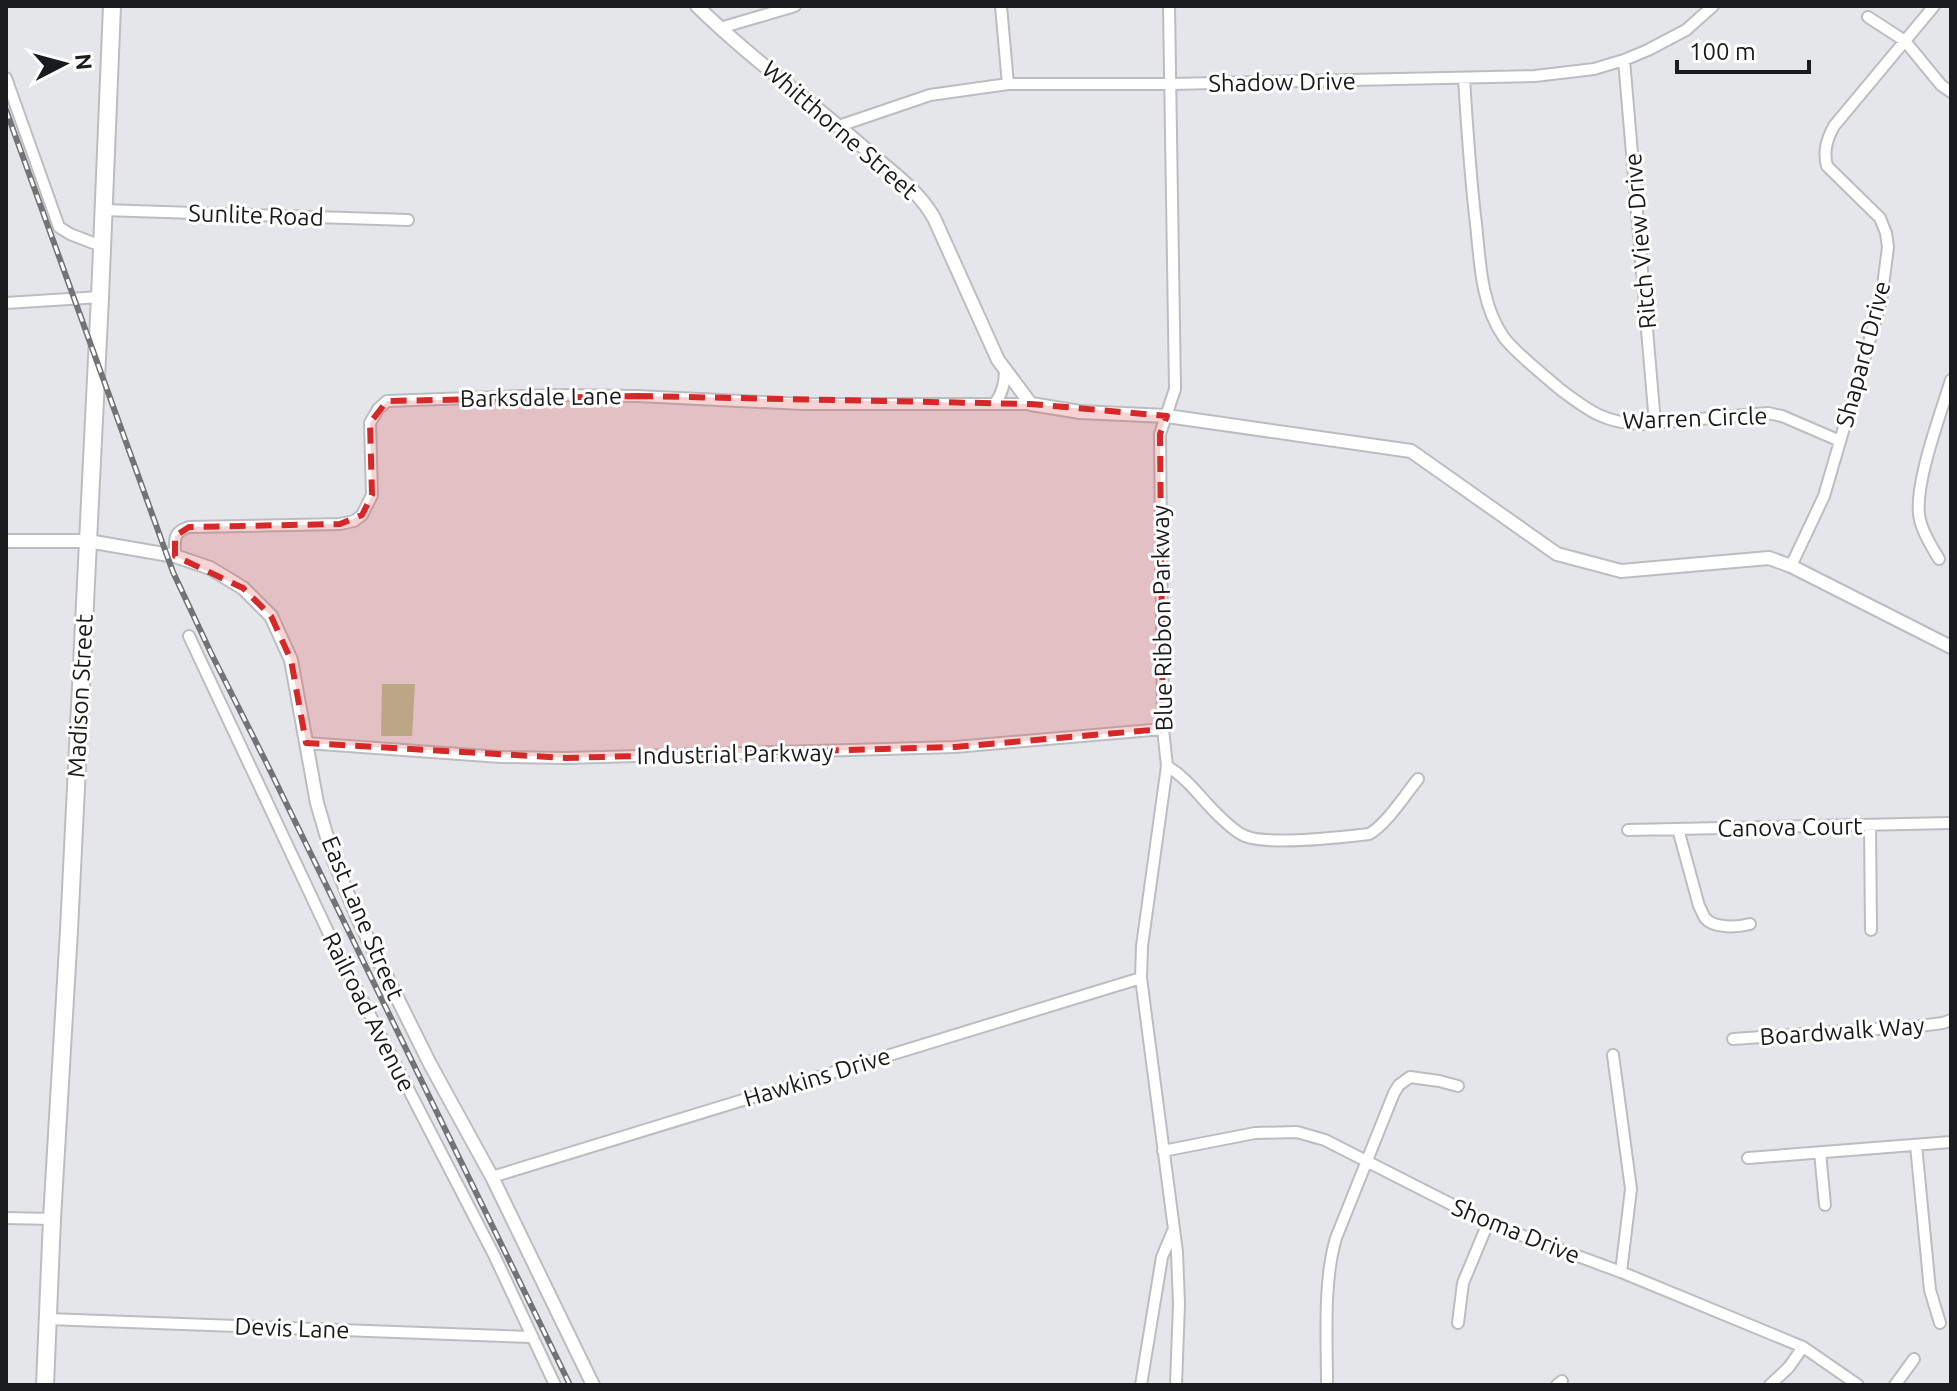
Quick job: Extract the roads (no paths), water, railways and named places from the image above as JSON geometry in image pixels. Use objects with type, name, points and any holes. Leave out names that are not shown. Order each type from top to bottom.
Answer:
[{"type":"main road","name":"Madison Street","points":[[45,1385],[112,6]]},
{"type":"street","name":"Whitthorne Street","points":[[697,6],[839,126],[928,207],[998,360],[1031,404]]},
{"type":"street","points":[[720,28],[795,6]]},
{"type":"street","points":[[1001,6],[1008,84]]},
{"type":"street","name":"Blue Ribbon Parkway","points":[[1169,6],[1175,389],[1160,434],[1163,729],[1167,766],[1142,946],[1141,978],[1177,1252],[1176,1385]]},
{"type":"street","name":"Shadow Drive","points":[[839,126],[930,95],[1008,84],[1464,78],[1535,76],[1594,69],[1648,50],[1686,30],[1713,6]]},
{"type":"street","name":"Shapard Drive","points":[[1791,566],[1824,496],[1881,301],[1888,247],[1880,218],[1827,166],[1825,150],[1828,137],[1934,6]]},
{"type":"street","points":[[1868,17],[1905,41],[1941,85],[1951,92]]},
{"type":"street","name":"Ritch View Drive","points":[[1624,60],[1655,423]]},
{"type":"street","points":[[6,78],[59,227],[101,246]]},
{"type":"street","name":"Warren Circle","points":[[1464,78],[1478,248],[1486,299],[1504,339],[1592,413],[1611,421],[1655,423],[1768,413],[1840,441]]},
{"type":"street","name":"Sunlite Road","points":[[103,210],[408,220]]},
{"type":"street","points":[[6,303],[100,297]]},
{"type":"street","points":[[995,403],[1005,384],[1005,370]]},
{"type":"street","points":[[1939,559],[1919,520],[1918,499],[1951,380]]},
{"type":"street","name":"Barksdale Lane","points":[[175,556],[175,536],[180,529],[189,527],[340,524],[354,521],[362,515],[372,495],[370,423],[387,401],[581,395],[803,404],[1031,404]]},
{"type":"street","points":[[1031,404],[1080,412],[1167,416],[1411,451],[1557,554],[1621,571],[1769,558],[1791,566],[1951,647]]},
{"type":"street","name":"East Lane Street","points":[[6,541],[88,541],[175,556],[210,568],[243,588],[271,616],[291,660],[317,803],[334,861],[354,909],[430,1064],[492,1177],[593,1385]]},
{"type":"street","name":"Railroad Avenue","points":[[189,636],[337,951],[494,1255],[555,1385]]},
{"type":"street","name":"Industrial Parkway","points":[[306,743],[501,757],[580,758],[955,747],[1163,729]]},
{"type":"street","points":[[1167,766],[1180,774],[1217,814],[1243,836],[1256,839],[1295,840],[1369,834],[1418,779]]},
{"type":"street","name":"Canova Court","points":[[1628,830],[1951,823]]},
{"type":"street","points":[[1870,825],[1871,930]]},
{"type":"street","points":[[1678,829],[1704,917],[1715,924],[1738,927],[1750,924]]},
{"type":"street","name":"Hawkins Drive","points":[[492,1177],[1141,978]]},
{"type":"street","name":"Boardwalk Way","points":[[1733,1039],[1919,1026],[1951,1020]]},
{"type":"street","points":[[1613,1055],[1631,1189],[1621,1272]]},
{"type":"street","points":[[1327,1385],[1330,1256],[1394,1093],[1407,1079],[1419,1077],[1458,1086]]},
{"type":"street","name":"Shoma Drive","points":[[1163,1151],[1255,1133],[1297,1132],[1325,1140],[1488,1223],[1621,1272],[1803,1347],[1858,1385]]},
{"type":"street","points":[[1748,1158],[1951,1142]]},
{"type":"street","points":[[1916,1145],[1930,1290],[1940,1323]]},
{"type":"street","points":[[1820,1152],[1825,1205]]},
{"type":"street","points":[[6,1218],[52,1219]]},
{"type":"street","points":[[1458,1323],[1463,1283],[1488,1223]]},
{"type":"street","name":"Blue Ribbon Parkway","points":[[1141,1385],[1162,1257],[1174,1229]]},
{"type":"street","name":"Devis Lane","points":[[48,1319],[531,1337],[529,1332]]},
{"type":"street","points":[[1770,1385],[1789,1367],[1803,1347]]},
{"type":"street","points":[[1895,1385],[1914,1359]]},
{"type":"railway","points":[[6,110],[173,572],[570,1385]]}]
